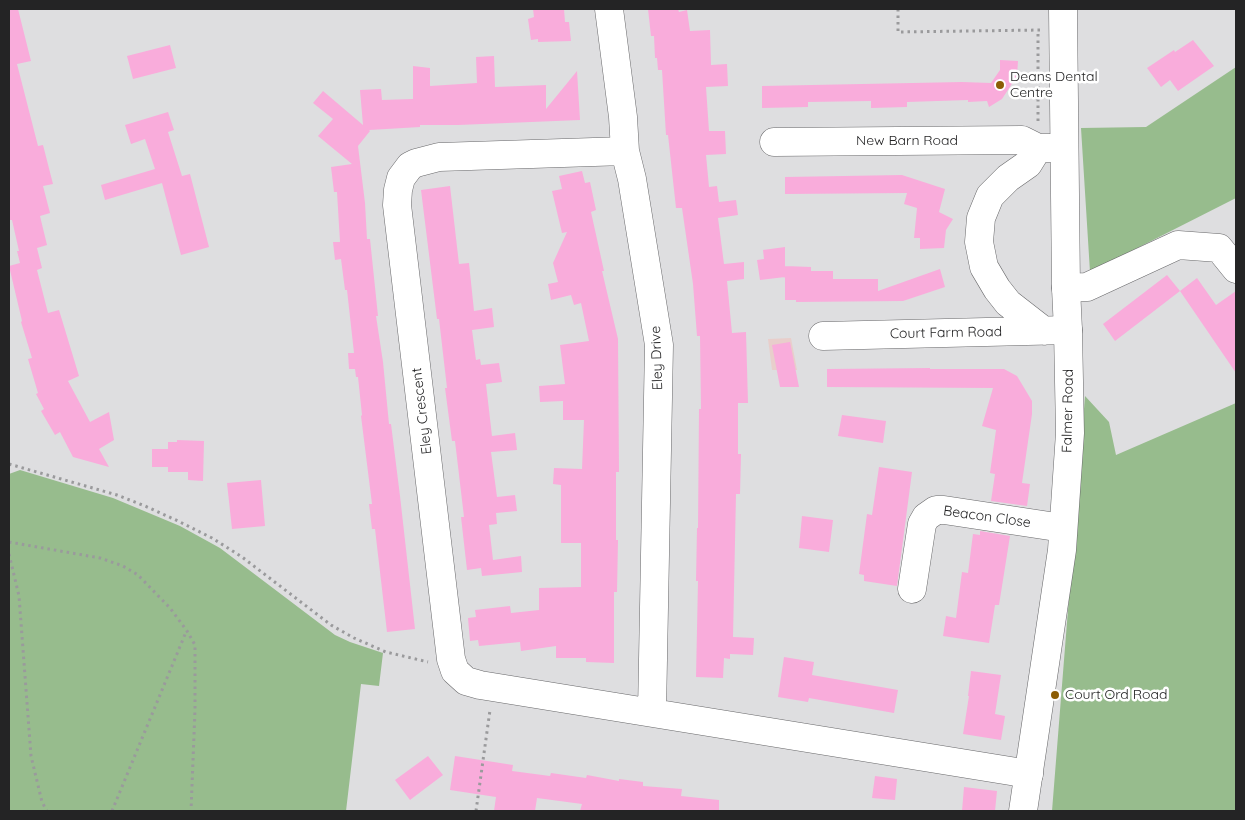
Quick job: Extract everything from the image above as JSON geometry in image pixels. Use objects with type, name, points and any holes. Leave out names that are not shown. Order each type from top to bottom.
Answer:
[{"type":"street","name":"Eley Drive","points":[[609,9],[624,117],[626,151],[659,345],[652,712]]},
{"type":"street","name":"Falmer Road","points":[[1023,811],[1060,559],[1070,433],[1056,331],[1066,288],[1051,148],[1051,23]]},
{"type":"street","name":"New Barn Road","points":[[774,142],[1022,140],[1051,148]]},
{"type":"street","points":[[1051,148],[1008,178],[990,196],[981,218],[979,242],[984,267],[1008,303],[1056,331]]},
{"type":"street","name":"Eley Crescent","points":[[626,151],[439,157],[416,162],[410,166],[401,178],[397,205],[451,659],[455,671],[464,680],[480,685],[652,712]]},
{"type":"street","points":[[1066,288],[1087,287],[1178,245],[1219,248],[1236,269]]},
{"type":"street","name":"Court Farm Road","points":[[823,336],[1056,331]]},
{"type":"street","name":"Beacon Close","points":[[912,589],[922,524],[926,517],[936,510],[1063,528]]},
{"type":"street","points":[[652,712],[1028,774]]},
{"type":"path","points":[[898,9],[898,32],[1051,23],[1051,148]]},
{"type":"path","points":[[9,464],[117,495],[145,506],[212,538],[242,557],[331,625],[375,648],[408,658],[430,662],[451,659]]},
{"type":"path","points":[[9,542],[100,558],[123,566],[138,575],[170,608],[187,631],[196,646],[196,710],[191,811]]},
{"type":"path","points":[[9,554],[19,596],[31,756],[42,802],[47,811]]},
{"type":"path","points":[[112,811],[187,631]]},
{"type":"path","points":[[476,811],[494,687]]},
{"type":"shaded area","points":[[791,338],[797,370],[772,370],[768,339]]},
{"type":"green space","points":[[1236,67],[1236,198],[1090,272],[1081,128],[1146,127]]},
{"type":"green space","points":[[1085,396],[1109,422],[1116,455],[1236,403],[1236,811],[1052,811]]},
{"type":"green space","points":[[20,470],[113,498],[180,526],[220,548],[335,635],[383,653],[379,686],[361,684],[346,811],[9,811],[9,474]]},
{"type":"building","points":[[9,9],[18,9],[31,61],[17,64],[38,146],[43,145],[53,184],[43,186],[50,213],[40,216],[47,245],[37,248],[42,268],[37,270],[48,313],[59,310],[79,376],[68,381],[90,422],[109,412],[114,440],[99,449],[109,467],[73,457],[60,432],[55,435],[41,411],[44,409],[36,394],[38,393],[28,359],[32,358],[21,322],[9,266],[20,263],[12,220],[9,220]]},
{"type":"building","points":[[533,9],[564,9],[565,22],[569,22],[571,41],[538,42],[538,39],[531,40],[528,19],[534,17]]},
{"type":"building","points":[[648,9],[678,9],[679,12],[687,10],[690,31],[710,30],[711,65],[727,64],[728,86],[706,87],[709,131],[725,131],[726,154],[706,155],[709,187],[717,186],[719,202],[736,200],[738,215],[718,218],[724,264],[744,262],[744,279],[727,281],[732,333],[746,332],[748,403],[738,403],[738,454],[741,454],[740,494],[736,494],[733,637],[754,638],[753,655],[730,654],[730,659],[724,658],[723,678],[696,677],[699,409],[701,409],[700,336],[697,336],[693,284],[682,208],[676,208],[668,135],[666,135],[662,70],[658,70],[657,58],[655,58],[654,36],[651,36]]},
{"type":"building","points":[[1193,40],[1214,66],[1178,91],[1170,80],[1161,87],[1147,68]]},
{"type":"building","points":[[170,45],[176,68],[133,79],[127,56]]},
{"type":"building","points":[[494,56],[495,87],[546,85],[546,109],[577,71],[580,120],[420,125],[420,127],[369,130],[358,146],[367,239],[370,239],[378,316],[376,316],[400,496],[415,629],[387,632],[375,529],[372,529],[369,504],[372,504],[358,377],[356,377],[355,369],[349,369],[348,353],[354,353],[347,290],[345,290],[341,259],[335,260],[333,242],[340,242],[337,192],[334,192],[331,167],[352,164],[318,136],[333,119],[313,103],[323,91],[363,125],[360,90],[381,89],[382,100],[413,99],[413,66],[430,68],[430,86],[477,83],[476,57]]},
{"type":"building","points":[[1000,60],[1018,61],[1017,76],[1002,99],[989,107],[987,101],[968,102],[968,100],[907,102],[907,107],[871,108],[871,101],[808,102],[808,107],[762,108],[762,86],[991,83],[1000,70]]},
{"type":"building","points":[[168,112],[174,130],[168,132],[182,176],[190,174],[209,247],[181,255],[162,183],[105,200],[101,185],[155,169],[145,139],[131,144],[125,125]]},
{"type":"building","points":[[582,171],[585,183],[590,182],[596,210],[591,212],[604,271],[602,271],[618,339],[619,472],[616,472],[616,540],[618,540],[617,592],[614,592],[614,663],[586,662],[586,658],[556,658],[556,646],[521,651],[520,642],[479,646],[478,640],[470,641],[468,618],[476,617],[475,610],[510,606],[511,613],[539,610],[539,588],[581,587],[581,543],[561,543],[561,485],[553,484],[554,468],[582,469],[584,420],[563,420],[563,401],[540,402],[539,386],[565,384],[560,345],[589,341],[581,303],[574,305],[571,295],[551,300],[548,284],[558,282],[553,263],[567,232],[562,233],[552,191],[562,189],[559,176]]},
{"type":"building","points":[[902,175],[945,189],[939,212],[953,219],[946,230],[944,248],[920,249],[920,238],[914,238],[917,208],[904,204],[907,193],[785,194],[785,177]]},
{"type":"building","points":[[450,186],[459,264],[469,263],[474,311],[492,308],[494,327],[472,330],[476,360],[480,359],[481,365],[499,363],[502,382],[486,384],[492,436],[515,433],[517,450],[491,452],[497,497],[515,495],[517,511],[496,513],[497,524],[489,525],[493,560],[521,556],[522,572],[482,576],[481,568],[467,570],[461,517],[464,517],[455,441],[452,441],[439,319],[437,319],[421,190]]},
{"type":"building","points":[[785,247],[785,277],[760,280],[757,260],[764,259],[763,250]]},
{"type":"building","points":[[785,266],[811,267],[811,271],[833,271],[833,279],[878,279],[878,291],[940,269],[945,287],[903,301],[796,302],[796,300],[785,300]]},
{"type":"building","points":[[1167,275],[1180,291],[1115,341],[1103,324]]},
{"type":"building","points":[[1197,278],[1216,305],[1236,291],[1236,373],[1180,291]]},
{"type":"building","points":[[790,342],[799,387],[780,387],[772,345]]},
{"type":"building","points":[[827,369],[1004,369],[1017,376],[1032,401],[1032,414],[1022,483],[1030,484],[1027,506],[991,501],[995,474],[990,473],[996,430],[982,426],[993,388],[827,387]]},
{"type":"building","points":[[842,415],[886,421],[883,443],[838,436]]},
{"type":"building","points":[[177,440],[204,441],[203,481],[188,480],[188,472],[168,472],[168,467],[152,467],[152,449],[168,449],[168,442],[177,442]]},
{"type":"building","points":[[879,467],[912,472],[897,586],[864,581],[864,575],[859,574],[867,514],[872,515]]},
{"type":"building","points":[[261,480],[265,526],[232,529],[227,483]]},
{"type":"building","points":[[802,516],[833,520],[829,552],[799,548]]},
{"type":"building","points":[[980,531],[1010,536],[999,605],[995,605],[989,643],[943,636],[946,616],[956,618],[962,572],[968,573],[973,534],[980,535]]},
{"type":"building","points":[[784,657],[814,662],[812,675],[898,690],[894,713],[809,698],[808,702],[778,697]]},
{"type":"building","points":[[971,671],[1001,675],[995,714],[1005,716],[1001,740],[963,734]]},
{"type":"building","points":[[428,756],[443,775],[410,800],[395,780]]},
{"type":"building","points":[[455,756],[513,765],[512,771],[550,776],[551,773],[586,778],[587,775],[619,781],[619,779],[643,782],[643,786],[682,789],[681,796],[719,800],[719,811],[580,811],[582,804],[537,798],[535,811],[494,811],[496,797],[450,790]]},
{"type":"building","points":[[875,776],[897,779],[895,800],[872,798]]},
{"type":"building","points":[[964,787],[997,791],[995,811],[962,811]]},
{"type":"place","name":"Deans Dental Centre","points":[[1000,85]]},
{"type":"place","name":"Court Ord Road","points":[[1055,695]]}]
